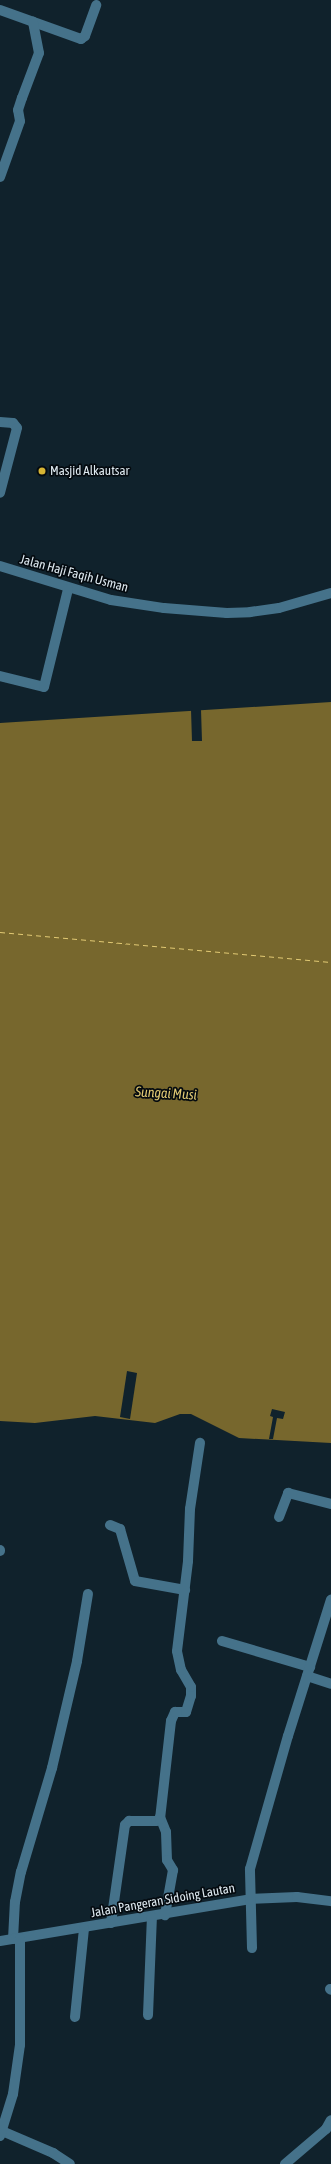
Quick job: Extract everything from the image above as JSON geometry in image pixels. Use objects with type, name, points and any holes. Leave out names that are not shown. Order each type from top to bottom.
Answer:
[{"type":"street","points":[[0,10],[80,39],[85,36],[96,5]]},
{"type":"street","points":[[0,177],[20,121],[18,110],[40,53],[33,22]]},
{"type":"street","points":[[0,422],[16,425],[17,431],[0,493]]},
{"type":"street","name":"Jalan Haji Faqih Usman","points":[[0,566],[111,600],[164,608],[227,613],[279,608],[331,593]]},
{"type":"street","points":[[0,676],[44,687],[68,588]]},
{"type":"street","points":[[165,1915],[173,1870],[167,1860],[166,1832],[160,1817],[171,1721],[175,1712],[186,1712],[191,1696],[191,1687],[181,1670],[177,1651],[185,1590],[190,1509],[200,1443]]},
{"type":"street","points":[[279,1518],[288,1494],[331,1504]]},
{"type":"street","points":[[110,1525],[120,1529],[135,1580],[185,1590]]},
{"type":"street","points":[[70,2164],[53,2153],[1,2134],[13,2094],[20,2046],[15,1902],[21,1872],[52,1768],[77,1660],[88,1594]]},
{"type":"street","points":[[252,1948],[249,1878],[252,1861],[331,1600]]},
{"type":"street","points":[[222,1641],[308,1672],[331,1684]]},
{"type":"street","points":[[111,1923],[125,1825],[132,1821],[158,1821],[160,1817]]},
{"type":"street","name":"Jalan Pangeran Sidoing Lautan","points":[[0,1941],[251,1900],[297,1897],[331,1901]]},
{"type":"street","points":[[148,2015],[152,1917]]},
{"type":"street","points":[[75,2017],[84,1928]]},
{"type":"street","points":[[285,2164],[329,2128]]},
{"type":"water","name":"Sungai Musi","points":[[331,702],[331,1443],[239,1438],[191,1414],[180,1414],[155,1423],[95,1416],[35,1423],[0,1421],[0,723]]},
{"type":"pier","points":[[191,710],[201,710],[202,741],[192,741]]},
{"type":"pier","points":[[127,1371],[137,1373],[130,1419],[120,1417]]},
{"type":"pier","points":[[272,1409],[285,1412],[283,1419],[277,1418],[273,1439],[269,1439],[273,1417],[270,1416]]},
{"type":"ferry route","points":[[0,932],[331,962]]},
{"type":"place","name":"Masjid Alkautsar","points":[[42,471]]}]
